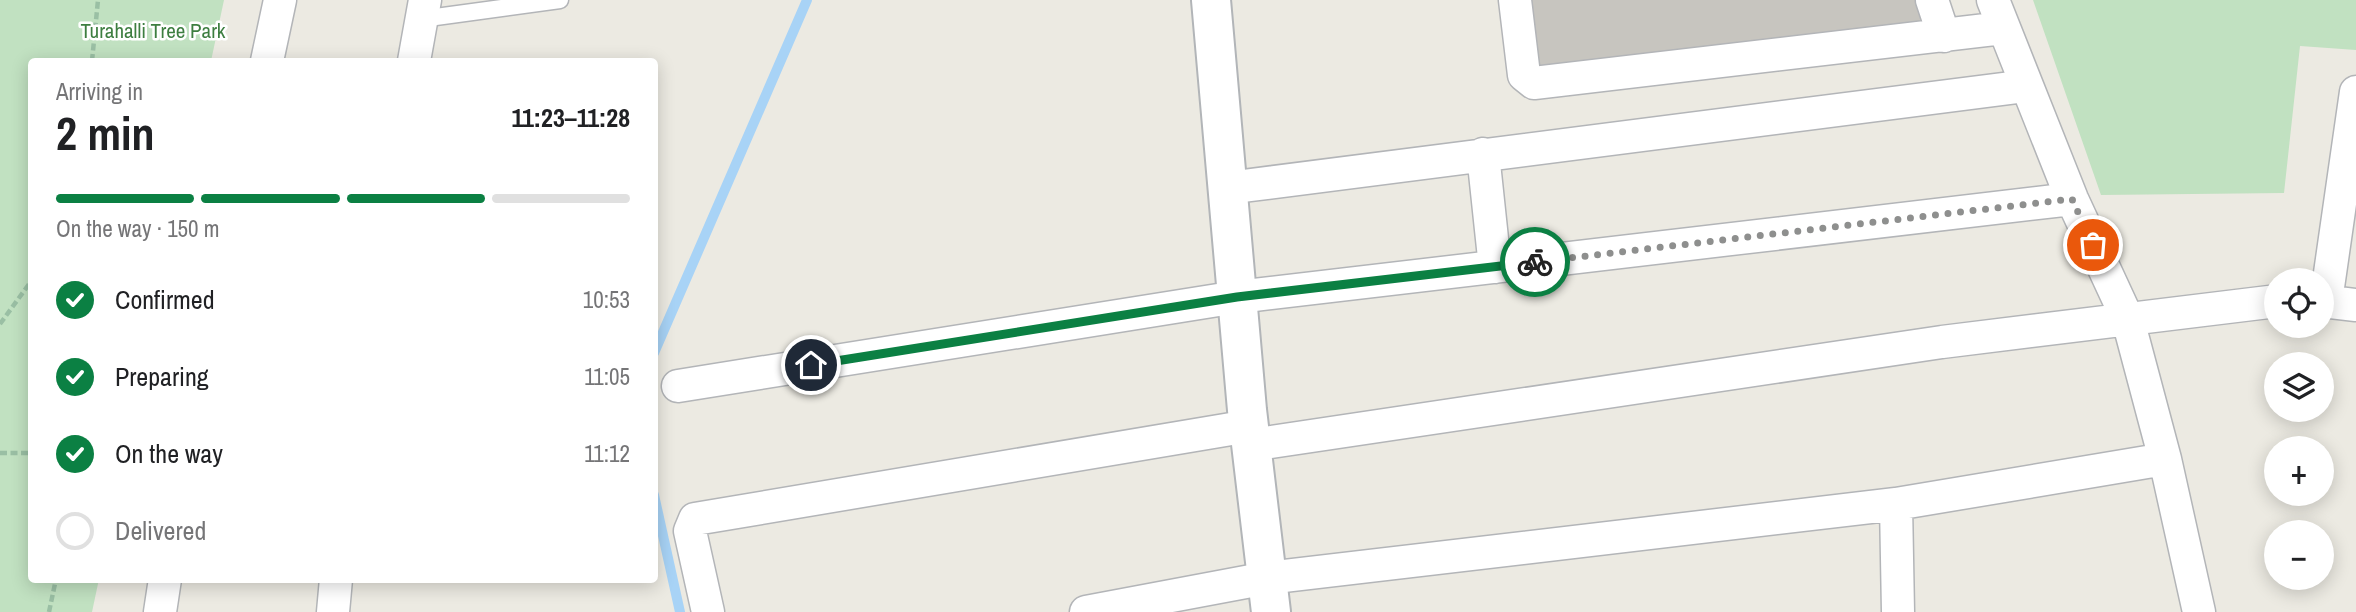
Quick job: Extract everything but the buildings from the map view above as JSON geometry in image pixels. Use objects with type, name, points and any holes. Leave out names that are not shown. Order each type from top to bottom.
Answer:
[{"type":"street","points":[[268,58],[280,0]]},
{"type":"street","points":[[1211,0],[1250,436],[1269,595]]},
{"type":"street","points":[[1515,0],[1524,75],[1534,83],[1944,36],[1998,14],[2072,199],[2128,320],[2165,459],[2199,612]]},
{"type":"street","points":[[1932,0],[1944,36]]},
{"type":"street","points":[[415,58],[423,10]]},
{"type":"street","points":[[1227,188],[2026,86]]},
{"type":"street","points":[[2335,302],[2356,92]]},
{"type":"street","points":[[1483,154],[1495,267]]},
{"type":"street","points":[[678,386],[1237,297],[2072,199]]},
{"type":"street","points":[[708,612],[690,531],[695,519],[1250,436],[1928,344],[2264,303]]},
{"type":"street","points":[[1086,612],[1269,595],[1896,504],[2165,459]]},
{"type":"street","points":[[1896,504],[1898,612]]},
{"type":"street","points":[[160,612],[164,583]]},
{"type":"street","points":[[333,612],[336,583]]},
{"type":"lane","points":[[423,10],[560,0]]},
{"type":"path","points":[[92,58],[98,0]]},
{"type":"path","points":[[0,324],[28,286]]},
{"type":"path","points":[[0,453],[28,453]]},
{"type":"path","points":[[49,612],[55,583]]},
{"type":"green space","name":"Turahalli Tree Park","points":[[0,0],[224,0],[212,58],[28,58],[28,583],[98,583],[92,612],[0,612]]},
{"type":"green space","points":[[2033,0],[2356,0],[2356,50],[2300,46],[2284,193],[2101,195]]},
{"type":"waterway","points":[[658,344],[807,0]]},
{"type":"waterway","points":[[658,513],[680,612]]},
{"type":"way so far","points":[[1535,262],[2072,199],[2093,245]]},
{"type":"route","points":[[811,365],[1237,297],[1535,262]]}]
